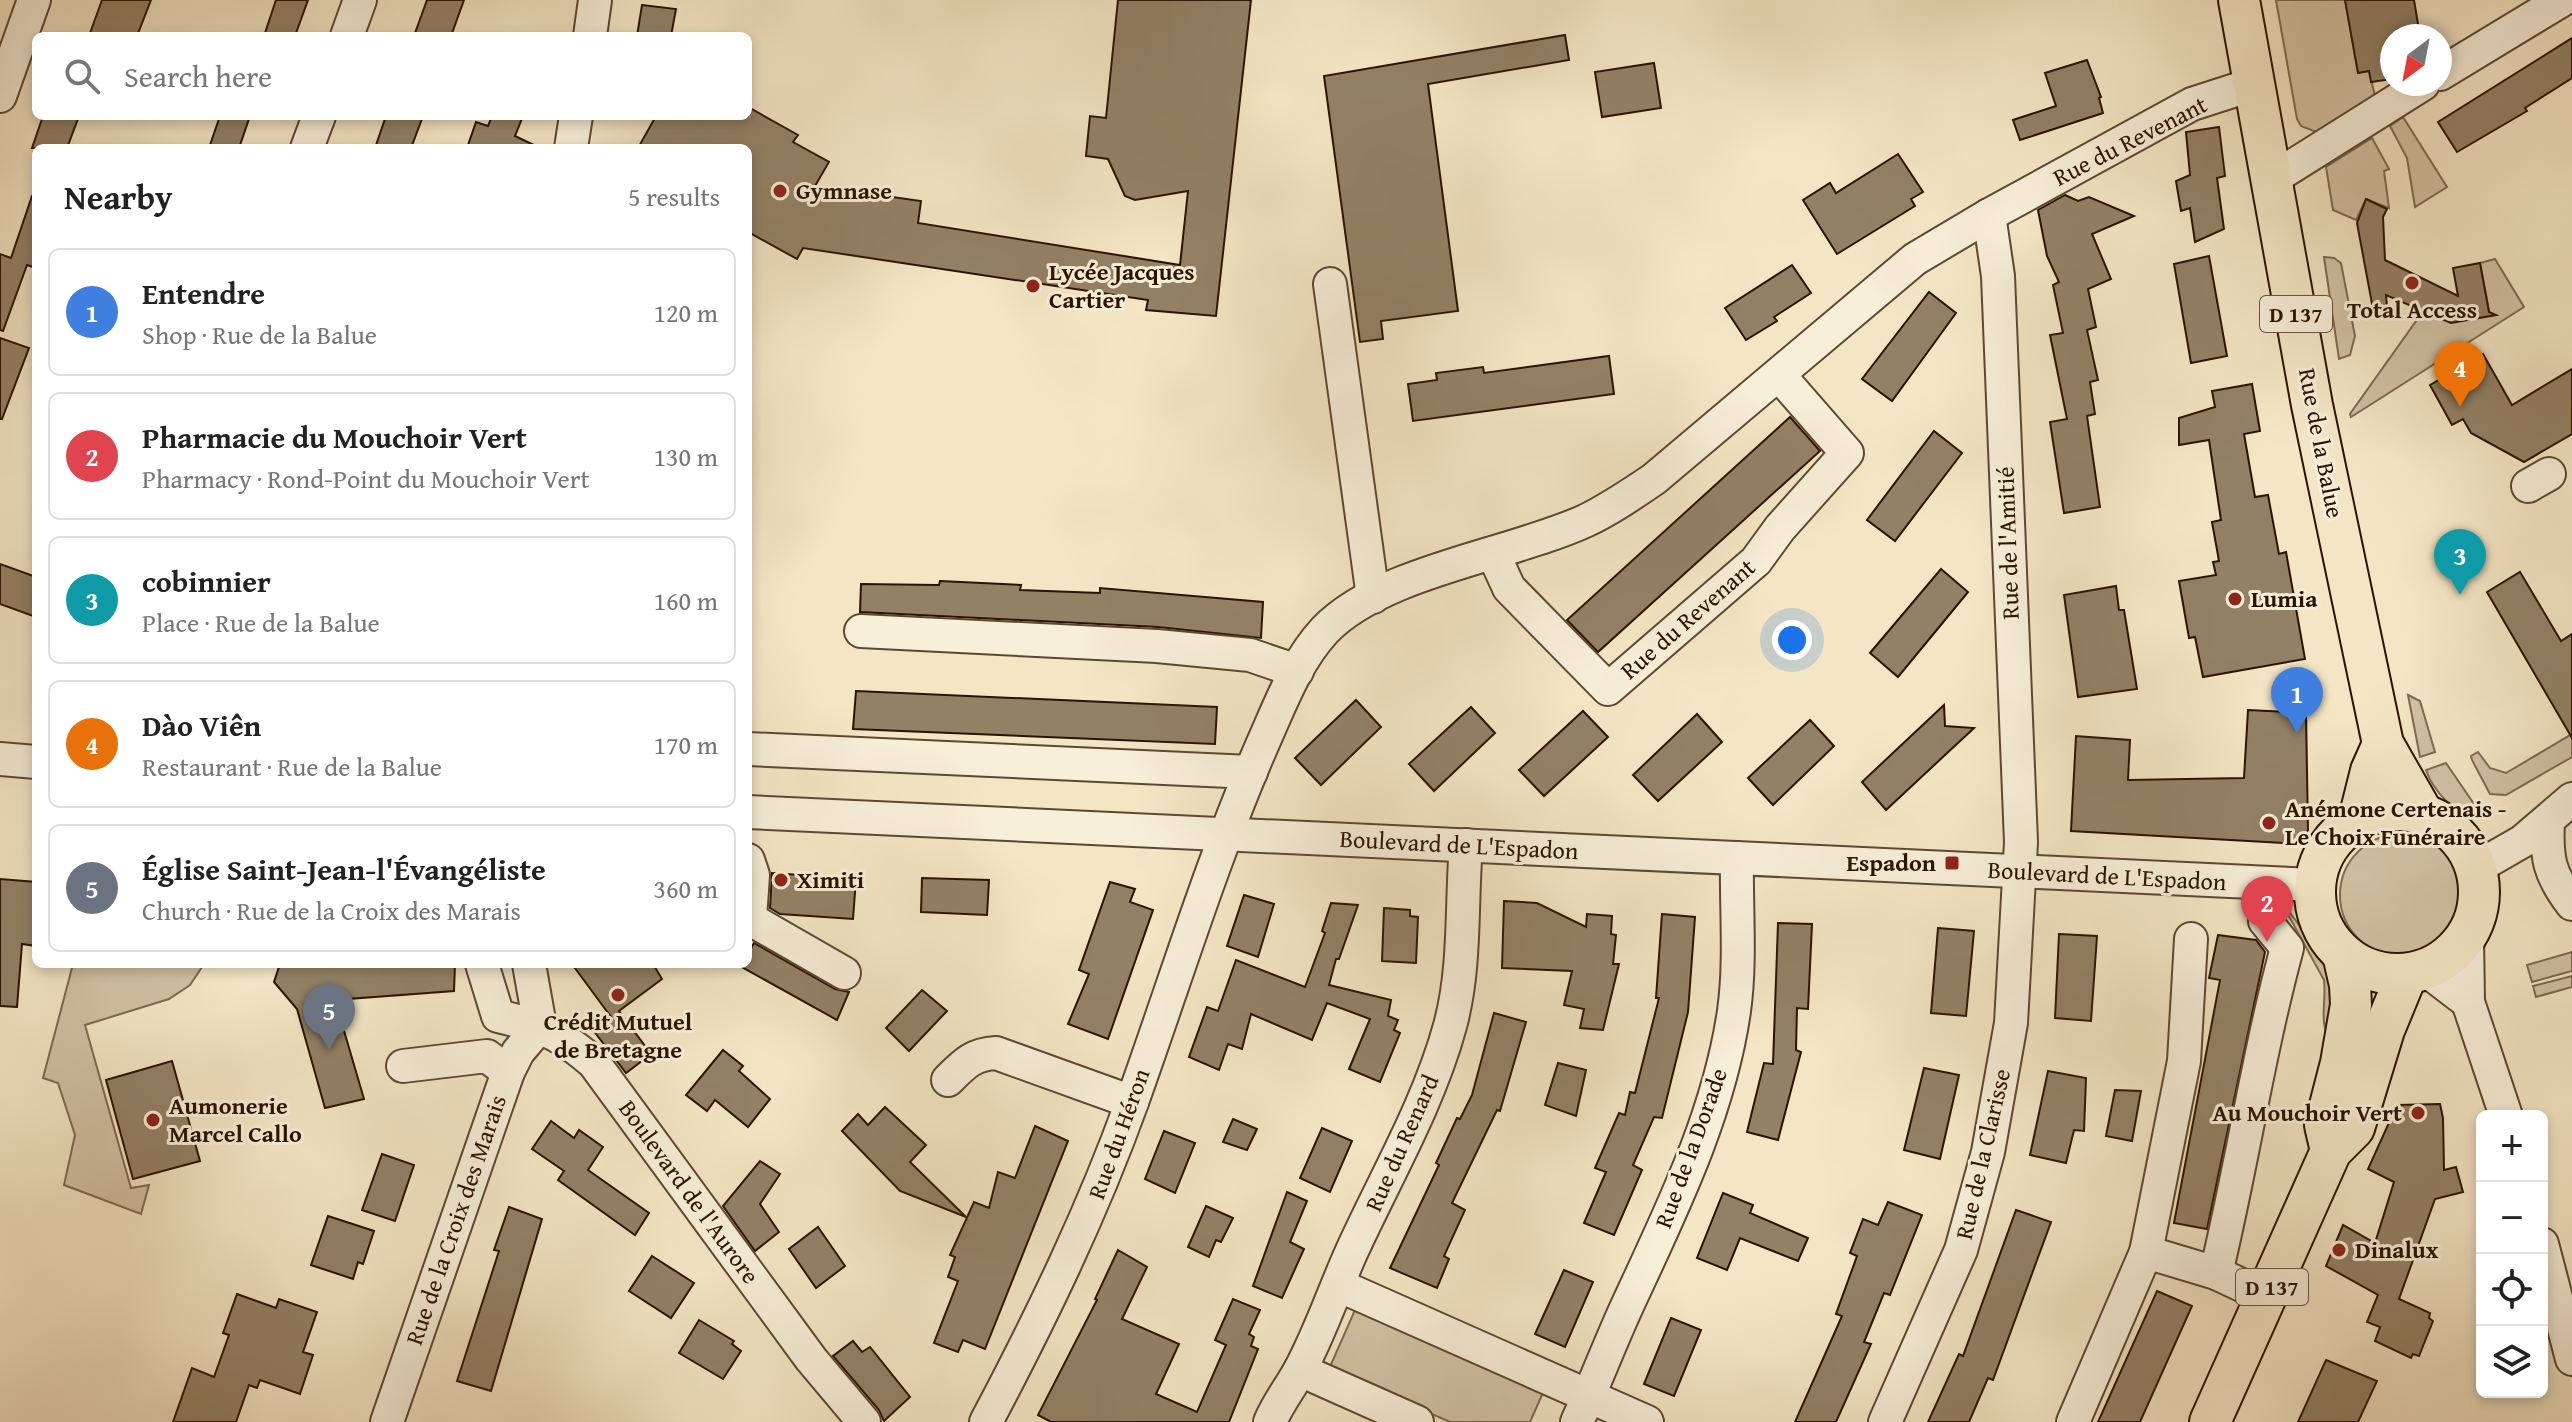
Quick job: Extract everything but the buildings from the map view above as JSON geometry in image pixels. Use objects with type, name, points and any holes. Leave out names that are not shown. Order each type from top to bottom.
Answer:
[{"type":"main road","name":"Rue de la Balue","points":[[2239,0],[2312,405],[2383,744],[2423,814]]},
{"type":"main road","points":[[2359,819],[2371,771],[2383,744]]},
{"type":"main road","points":[[2402,810],[2423,814],[2447,827],[2466,847],[2476,868],[2479,892],[2476,915],[2467,936],[2442,962],[2416,972],[2373,971],[2343,954],[2326,934],[2316,911],[2314,885],[2319,865],[2328,846],[2342,830],[2359,819],[2380,811],[2402,810]]},
{"type":"main road","name":"D 137","points":[[2331,1151],[2325,1125],[2341,1063],[2351,1005],[2343,954]]},
{"type":"main road","name":"D 137","points":[[2210,1422],[2331,1151],[2354,1128],[2384,1030],[2416,972]]},
{"type":"street","points":[[0,96],[34,0]]},
{"type":"street","points":[[348,32],[360,0]]},
{"type":"street","points":[[591,32],[595,0]]},
{"type":"street","points":[[2452,67],[2562,0]]},
{"type":"street","name":"Rue du Revenant","points":[[1227,834],[1251,772],[1297,671],[1325,630],[1373,597],[1584,522],[1617,503],[1654,479],[1915,259],[2192,104],[2254,84]]},
{"type":"street","points":[[2272,179],[2404,96]]},
{"type":"street","points":[[308,144],[318,120]]},
{"type":"street","points":[[572,144],[575,120]]},
{"type":"street","name":"Rue de l'Amitié","points":[[1989,215],[1998,276],[2020,871]]},
{"type":"street","points":[[1330,284],[1373,597]]},
{"type":"street","name":"Rue du Revenant","points":[[1493,553],[1509,588],[1608,689],[1756,561],[1780,528],[1847,453],[1779,375]]},
{"type":"street","points":[[861,631],[1157,646],[1250,655],[1297,671]]},
{"type":"street","points":[[752,749],[1251,772]]},
{"type":"street","points":[[0,759],[32,762]]},
{"type":"street","points":[[2476,868],[2523,841],[2572,799]]},
{"type":"street","name":"Boulevard de L'Espadon","points":[[752,812],[2314,885]]},
{"type":"street","points":[[2548,821],[2546,847],[2555,882],[2572,904]]},
{"type":"street","name":"Rue du Héron","points":[[986,1422],[1095,1201],[1227,834]]},
{"type":"street","name":"Rue du Renard","points":[[1270,1422],[1280,1398],[1300,1370],[1429,1091],[1451,1025],[1461,967],[1466,845]]},
{"type":"street","name":"Rue de la Dorade","points":[[1583,1409],[1667,1220],[1699,1141],[1721,1074],[1734,1010],[1737,858]]},
{"type":"street","name":"Rue de la Clarisse","points":[[1885,1422],[1961,1250],[1988,1152],[2011,1023],[2020,871]]},
{"type":"street","points":[[2216,1273],[2239,1174],[2267,1019],[2287,948],[2265,921],[2267,883]]},
{"type":"street","points":[[752,920],[844,973]]},
{"type":"street","points":[[2467,936],[2468,1002],[2504,1110]]},
{"type":"street","points":[[2073,1422],[2146,1252],[2184,1061],[2191,939]]},
{"type":"street","name":"Boulevard de l'Aurore","points":[[483,968],[498,1016],[540,1026],[568,1041],[594,1063],[811,1359],[864,1422]]},
{"type":"street","points":[[530,968],[540,1026]]},
{"type":"street","points":[[2416,972],[2468,1002]]},
{"type":"street","name":"Rue de la Croix des Marais","points":[[387,1422],[508,1072],[518,1052],[540,1026]]},
{"type":"street","points":[[948,1080],[971,1057],[996,1053],[1132,1102]]},
{"type":"street","points":[[403,1066],[487,1056],[508,1072]]},
{"type":"street","points":[[2146,1252],[2216,1273],[2267,1297]]},
{"type":"street","points":[[2545,1254],[2572,1359]]},
{"type":"street","points":[[1338,1285],[1583,1409],[1647,1422]]},
{"type":"street","points":[[1300,1370],[1417,1422]]},
{"type":"shaded area","points":[[2276,0],[2345,0],[2358,72],[2369,71],[2375,96],[2316,132],[2301,126],[2297,119]]},
{"type":"shaded area","points":[[2403,117],[2447,187],[2415,207],[2407,158],[2390,126]]},
{"type":"shaded area","points":[[2372,138],[2389,169],[2384,171],[2389,208],[2366,199],[2356,220],[2333,210],[2326,167]]},
{"type":"shaded area","points":[[2324,257],[2341,263],[2355,336],[2350,355],[2339,359]]},
{"type":"shaded area","points":[[2495,259],[2524,307],[2351,417],[2350,414],[2419,317],[2460,307],[2490,316],[2480,263]]},
{"type":"shaded area","points":[[2408,695],[2420,701],[2435,752],[2420,757]]},
{"type":"shaded area","points":[[2572,734],[2572,757],[2506,795],[2490,794],[2471,756],[2478,752],[2490,768],[2506,773]]},
{"type":"shaded area","points":[[2446,763],[2474,804],[2477,817],[2453,807],[2434,786],[2426,770]]},
{"type":"shaded area","points":[[2401,834],[2424,838],[2444,852],[2458,872],[2462,895],[2458,918],[2444,938],[2424,952],[2401,956],[2378,952],[2358,938],[2344,918],[2340,895],[2344,872],[2358,852],[2378,838]]},
{"type":"shaded area","points":[[2288,910],[2329,966],[2335,1048],[2324,1023],[2324,980]]},
{"type":"shaded area","points":[[2572,952],[2572,971],[2532,982],[2527,965]]},
{"type":"shaded area","points":[[72,968],[201,968],[190,985],[169,999],[85,1025],[131,1188],[149,1185],[141,1214],[64,1185],[75,1135],[58,1083],[43,1078]]},
{"type":"shaded area","points":[[2572,976],[2572,987],[2536,997],[2533,986]]},
{"type":"shaded area","points":[[1358,1303],[1546,1386],[1530,1422],[1450,1422],[1329,1369]]},
{"type":"place","name":"Gymnase","points":[[780,191]]},
{"type":"place","name":"Total Access","points":[[2412,283]]},
{"type":"place","name":"Lycée Jacques Cartier","points":[[1033,286]]},
{"type":"place","name":"Dào Viên","points":[[2460,407]]},
{"type":"place","name":"cobinnier","points":[[2460,595]]},
{"type":"place","name":"Lumia","points":[[2235,599]]},
{"type":"place","name":"Entendre","points":[[2297,733]]},
{"type":"place","name":"Anémone Certenais - Le Choix Funéraire","points":[[2269,823]]},
{"type":"place","name":"Espadon","points":[[1952,863]]},
{"type":"place","name":"Ximiti","points":[[781,880]]},
{"type":"place","name":"Pharmacie du Mouchoir Vert","points":[[2267,942]]},
{"type":"place","name":"Crédit Mutuel de Bretagne","points":[[618,995]]},
{"type":"place","name":"Église Saint-Jean-l'Évangéliste","points":[[329,1050]]},
{"type":"place","name":"Au Mouchoir Vert","points":[[2418,1113]]},
{"type":"place","name":"Aumonerie Marcel Callo","points":[[153,1120]]},
{"type":"place","name":"Dinalux","points":[[2339,1250]]}]
